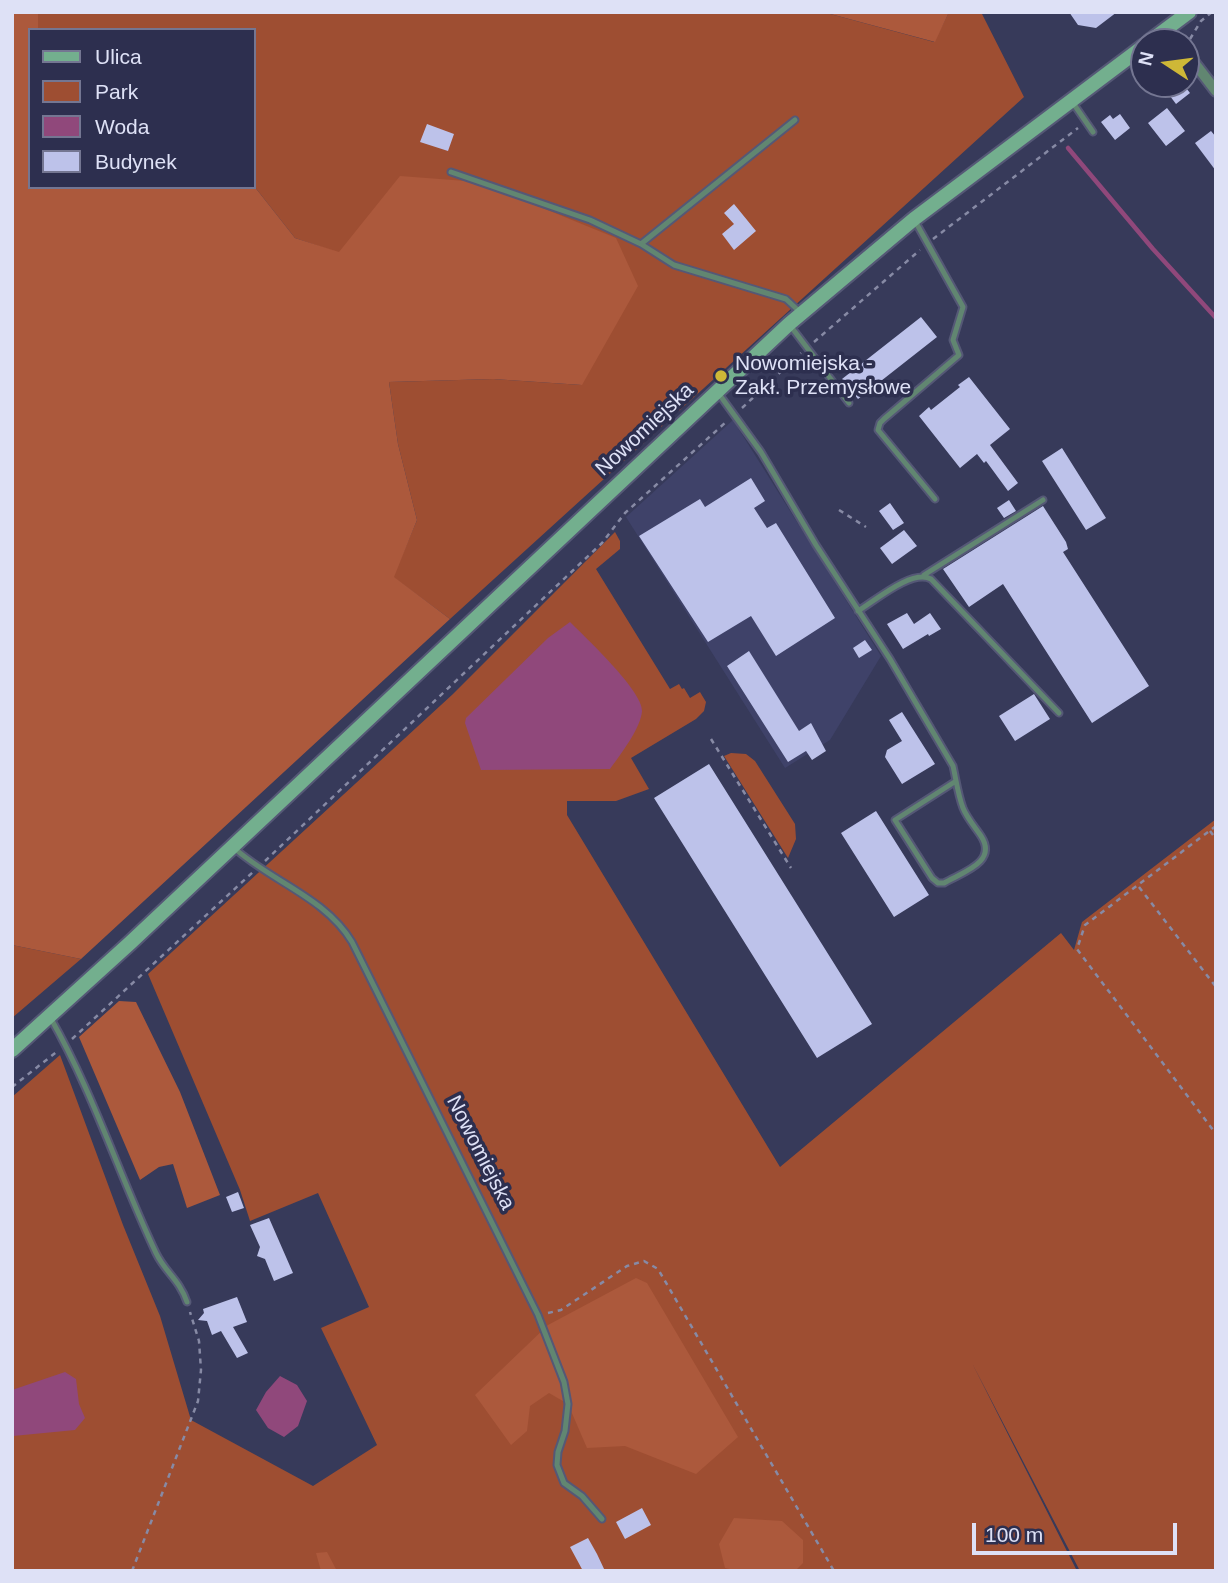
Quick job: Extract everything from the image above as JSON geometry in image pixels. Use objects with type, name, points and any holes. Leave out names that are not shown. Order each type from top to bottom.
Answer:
[{"type":"street","points":[[1168,28],[1185,13]]},
{"type":"street","name":"Nowomiejska","points":[[12,1050],[233,847],[789,324],[914,219],[1130,57]]},
{"type":"street","points":[[1200,70],[1216,91]]},
{"type":"lane","points":[[1071,101],[1093,132]]},
{"type":"lane","points":[[641,244],[796,120]]},
{"type":"lane","points":[[451,172],[590,220],[641,244],[674,265],[786,299],[801,314]]},
{"type":"lane","points":[[914,219],[963,307],[953,340],[959,355],[884,419],[878,430],[935,499]]},
{"type":"lane","points":[[789,324],[849,403]]},
{"type":"lane","points":[[717,392],[761,452],[953,766],[957,781],[964,810],[986,844],[985,855],[979,863],[944,883],[938,883],[932,878],[895,820],[957,781]]},
{"type":"lane","points":[[858,611],[901,584],[924,575],[1043,500]]},
{"type":"lane","points":[[924,575],[931,579],[1059,713]]},
{"type":"lane","name":"Nowomiejska","points":[[233,847],[258,868],[320,907],[345,930],[538,1315],[564,1382],[568,1404],[565,1431],[556,1465],[564,1483],[582,1496],[602,1518]]},
{"type":"lane","points":[[50,1017],[66,1044],[157,1256],[182,1287],[187,1302]]},
{"type":"path","points":[[1196,28],[1212,12]]},
{"type":"path","points":[[12,1087],[66,1044],[258,868],[602,543],[625,513],[808,348],[926,244],[1086,122]]},
{"type":"path","points":[[839,510],[866,527]]},
{"type":"path","points":[[711,739],[791,868]]},
{"type":"path","points":[[1216,826],[1139,887],[1085,925],[1077,949],[1216,1134]]},
{"type":"path","points":[[1210,831],[1216,839]]},
{"type":"path","points":[[1139,887],[1216,987]]},
{"type":"path","points":[[538,1315],[561,1310],[627,1266],[644,1261],[658,1269],[834,1571]]},
{"type":"path","points":[[132,1571],[198,1401],[201,1370],[199,1341],[187,1302]]},
{"type":"shaded area","points":[[12,12],[38,12],[38,28],[28,28],[28,189],[256,189],[295,238],[339,252],[400,176],[479,182],[616,238],[638,286],[582,385],[493,379],[389,382],[398,444],[417,520],[394,577],[450,619],[81,959],[12,945]]},
{"type":"shaded area","points":[[823,12],[949,12],[935,42]]},
{"type":"shaded area","points":[[733,420],[881,656],[830,740],[785,768],[626,517]]},
{"type":"shaded area","points":[[119,1001],[136,1002],[180,1092],[220,1195],[187,1208],[173,1164],[159,1167],[140,1180],[79,1037]]},
{"type":"shaded area","points":[[636,1278],[647,1283],[738,1437],[696,1474],[625,1446],[587,1448],[568,1404],[549,1393],[530,1406],[527,1431],[511,1445],[475,1395],[548,1325]]},
{"type":"shaded area","points":[[734,1518],[782,1521],[803,1540],[803,1563],[795,1571],[740,1571],[725,1568],[719,1544]]},
{"type":"shaded area","points":[[327,1552],[337,1571],[321,1571],[316,1553]]},
{"type":"green space","points":[[38,12],[823,12],[934,42],[949,12],[981,12],[1024,97],[450,619],[393,577],[417,520],[398,444],[389,382],[493,379],[582,385],[339,253],[295,238],[256,189],[256,28],[38,28]]},
{"type":"green space","points":[[615,532],[620,541],[620,549],[596,569],[670,689],[679,684],[690,698],[700,692],[706,702],[704,711],[696,719],[631,758],[649,789],[616,801],[567,801],[567,815],[780,1167],[1061,933],[1074,950],[1082,922],[1216,819],[1216,1571],[1080,1571],[972,1363],[1077,1571],[12,1571],[12,1097],[60,1055],[160,1316],[191,1420],[313,1486],[377,1445],[321,1328],[369,1307],[318,1193],[250,1221],[240,1190],[148,974],[453,694]]},
{"type":"green space","points":[[731,753],[746,754],[755,761],[795,824],[796,839],[788,858],[724,756]]},
{"type":"green space","points":[[12,945],[81,959],[12,1018]]},
{"type":"water","points":[[570,622],[624,678],[640,702],[641,718],[629,741],[610,769],[481,770],[465,723],[466,718],[548,638]]},
{"type":"water","points":[[65,1372],[76,1379],[79,1404],[85,1418],[75,1430],[13,1436],[12,1390]]},
{"type":"water","points":[[280,1376],[297,1385],[307,1401],[298,1426],[284,1437],[268,1428],[256,1410],[266,1392]]},
{"type":"building","points":[[1069,12],[1117,12],[1096,28],[1078,25]]},
{"type":"building","points":[[1172,98],[1184,98],[1176,104]]},
{"type":"building","points":[[1167,108],[1185,131],[1166,146],[1148,123]]},
{"type":"building","points":[[1120,114],[1130,128],[1115,140],[1101,122],[1110,115],[1113,119]]},
{"type":"building","points":[[427,124],[454,134],[448,151],[420,142]]},
{"type":"building","points":[[1211,131],[1216,137],[1216,171],[1195,143]]},
{"type":"building","points":[[734,204],[756,231],[734,250],[722,234],[734,224],[724,213]]},
{"type":"building","points":[[921,317],[937,337],[858,399],[842,379]]},
{"type":"building","points":[[969,377],[1010,429],[990,445],[1018,483],[1008,491],[986,461],[984,463],[977,454],[960,468],[919,416],[929,407],[931,410]]},
{"type":"building","points":[[1062,448],[1106,518],[1086,530],[1042,461]]},
{"type":"building","points":[[751,478],[765,501],[754,508],[767,528],[776,523],[835,618],[776,656],[751,616],[708,642],[639,536],[700,499],[705,507]]},
{"type":"building","points":[[1009,500],[1016,511],[1004,518],[997,508]]},
{"type":"building","points":[[890,503],[904,523],[893,530],[879,511]]},
{"type":"building","points":[[1043,506],[1066,542],[1068,549],[1063,552],[1149,686],[1092,723],[1003,584],[969,607],[943,569]]},
{"type":"building","points":[[904,530],[917,546],[892,564],[880,548]]},
{"type":"building","points":[[907,613],[914,624],[930,613],[941,629],[903,649],[887,624]]},
{"type":"building","points":[[865,640],[872,650],[859,658],[853,648]]},
{"type":"building","points":[[749,651],[799,731],[811,723],[826,751],[812,760],[806,751],[788,762],[727,666]]},
{"type":"building","points":[[1034,694],[1050,719],[1015,741],[999,716]]},
{"type":"building","points":[[902,712],[935,764],[902,784],[885,757],[887,750],[902,741],[889,720]]},
{"type":"building","points":[[709,764],[872,1024],[817,1058],[654,798]]},
{"type":"building","points":[[876,811],[929,895],[894,917],[841,833]]},
{"type":"building","points":[[238,1192],[244,1208],[232,1212],[226,1197]]},
{"type":"building","points":[[269,1218],[293,1273],[274,1281],[265,1259],[257,1256],[260,1247],[250,1225]]},
{"type":"building","points":[[237,1297],[247,1322],[233,1327],[248,1353],[237,1358],[221,1331],[212,1335],[207,1321],[198,1320],[204,1313],[203,1309]]},
{"type":"building","points":[[642,1508],[651,1525],[625,1539],[616,1522]]},
{"type":"building","points":[[588,1538],[605,1571],[583,1571],[570,1547]]},
{"type":"waterway","points":[[1068,148],[1153,249],[1216,318]]},
{"type":"place","name":"Nowomiejska - Zakł. Przemysłowe","points":[[721,376]]}]
